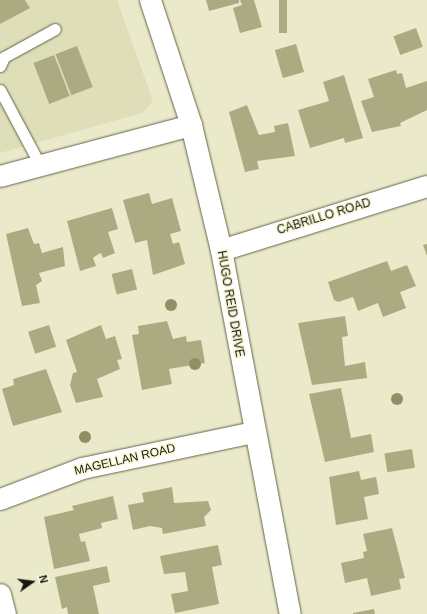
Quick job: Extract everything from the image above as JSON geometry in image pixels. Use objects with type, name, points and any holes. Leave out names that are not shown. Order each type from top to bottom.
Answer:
[{"type":"street","name":"HUGO REID DRIVE","points":[[150,0],[191,125],[221,250],[253,432],[290,614]]},
{"type":"street","points":[[0,176],[191,125]]},
{"type":"street","name":"CABRILLO ROAD","points":[[221,250],[427,186]]},
{"type":"street","name":"MAGELLAN ROAD","points":[[0,499],[82,468],[253,432]]},
{"type":"street","points":[[0,594],[5,614]]},
{"type":"lane","points":[[0,66],[4,57],[55,29]]},
{"type":"lane","points":[[0,90],[40,165]]},
{"type":"shaded area","points":[[0,0],[117,0],[153,101],[142,113],[0,153]]},
{"type":"building","points":[[0,0],[25,0],[30,8],[0,24]]},
{"type":"building","points":[[206,0],[239,0],[239,3],[209,11]]},
{"type":"building","points":[[240,0],[254,0],[262,27],[240,33],[233,8],[242,5]]},
{"type":"building","points":[[279,0],[287,0],[287,33],[279,33]]},
{"type":"building","points":[[416,28],[423,47],[400,55],[393,36]]},
{"type":"building","points":[[296,44],[304,72],[283,78],[275,50]]},
{"type":"building","points":[[77,46],[93,87],[71,95],[56,54]]},
{"type":"building","points":[[54,55],[70,96],[49,104],[33,63]]},
{"type":"building","points":[[396,70],[397,74],[402,73],[406,88],[427,81],[427,110],[400,123],[401,126],[372,132],[361,101],[374,97],[368,79]]},
{"type":"building","points":[[344,75],[363,138],[345,143],[344,138],[310,148],[298,110],[329,101],[323,82]]},
{"type":"building","points":[[247,105],[259,135],[275,132],[274,126],[288,123],[295,156],[257,161],[259,169],[245,172],[229,112]]},
{"type":"building","points":[[149,193],[152,204],[172,198],[181,231],[170,234],[173,244],[179,242],[185,264],[153,275],[147,240],[135,243],[123,200]]},
{"type":"building","points":[[112,208],[118,229],[108,232],[115,253],[103,258],[101,253],[97,255],[93,258],[96,266],[80,271],[67,221]]},
{"type":"building","points":[[28,228],[34,244],[39,243],[42,253],[63,247],[65,266],[39,273],[42,281],[36,285],[40,303],[22,306],[6,234]]},
{"type":"building","points":[[427,244],[427,256],[423,245]]},
{"type":"building","points":[[387,261],[391,271],[407,265],[416,286],[400,292],[406,308],[383,317],[378,303],[358,311],[353,297],[338,302],[334,300],[328,282]]},
{"type":"building","points":[[132,269],[137,289],[117,294],[112,274]]},
{"type":"building","points":[[345,316],[348,336],[342,337],[345,366],[365,362],[367,378],[312,385],[298,323]]},
{"type":"building","points":[[167,321],[173,339],[186,336],[187,342],[201,340],[205,363],[169,369],[172,384],[142,390],[132,335],[139,334],[138,326]]},
{"type":"building","points":[[49,325],[56,347],[35,354],[28,332]]},
{"type":"building","points":[[101,325],[106,339],[115,336],[122,359],[117,360],[120,369],[97,379],[103,397],[76,403],[70,385],[73,373],[77,372],[66,340]]},
{"type":"building","points":[[46,369],[62,412],[13,426],[2,389],[14,385],[13,379]]},
{"type":"building","points":[[341,388],[351,438],[371,434],[374,452],[325,462],[309,394]]},
{"type":"building","points":[[412,449],[415,468],[387,472],[384,453]]},
{"type":"building","points":[[359,471],[361,480],[376,477],[379,494],[364,497],[368,519],[336,525],[329,477]]},
{"type":"building","points":[[172,487],[174,503],[208,501],[211,510],[204,517],[206,526],[163,534],[162,528],[150,526],[133,530],[128,505],[144,502],[142,493]]},
{"type":"building","points":[[113,496],[118,519],[101,523],[102,528],[79,534],[81,542],[85,541],[90,561],[54,569],[44,517],[74,510],[72,506]]},
{"type":"building","points":[[392,528],[405,578],[399,579],[401,589],[371,596],[367,578],[345,583],[341,563],[364,558],[363,552],[367,551],[363,534]]},
{"type":"building","points":[[218,545],[222,565],[212,567],[219,604],[175,613],[171,594],[188,591],[185,572],[164,574],[160,556]]},
{"type":"building","points":[[107,566],[110,582],[93,586],[99,614],[68,614],[67,607],[62,609],[55,577]]},
{"type":"building","points":[[374,609],[375,614],[353,614],[353,613]]}]
